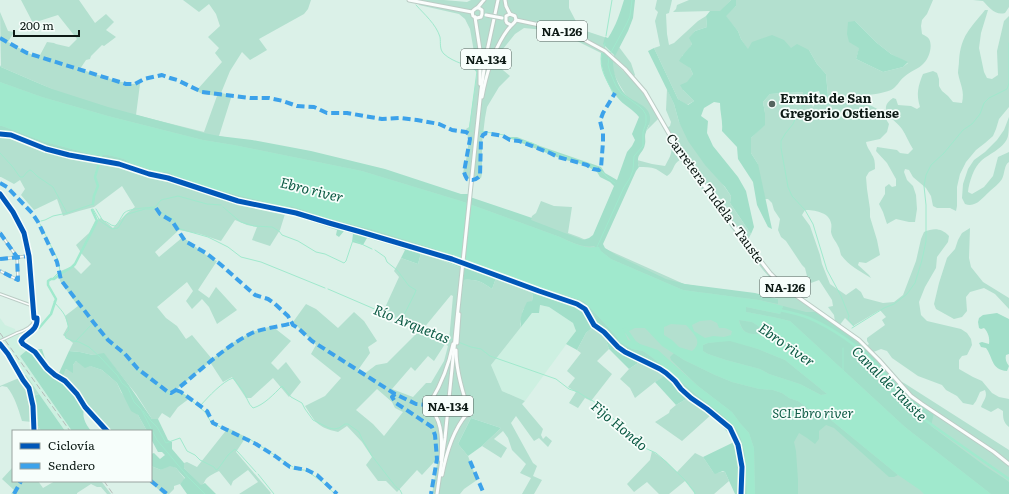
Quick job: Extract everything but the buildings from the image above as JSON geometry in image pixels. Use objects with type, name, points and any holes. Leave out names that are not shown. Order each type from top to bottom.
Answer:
[{"type":"main road","points":[[409,0],[472,12],[475,17],[480,43],[481,60],[476,118],[476,137]]},
{"type":"main road","points":[[472,12],[484,0]]},
{"type":"main road","name":"NA-134","points":[[436,494],[446,438],[481,90],[486,56],[498,0]]},
{"type":"main road","points":[[478,118],[489,67],[499,44],[516,20],[515,16],[510,14],[505,0]]},
{"type":"main road","points":[[477,8],[481,9],[484,14],[504,18],[510,14]]},
{"type":"main road","points":[[475,17],[479,18],[484,14]]},
{"type":"main road","points":[[504,18],[507,23],[511,25]]},
{"type":"main road","name":"Carretera Tudela - Tauste","points":[[516,20],[554,28],[569,33],[605,51],[613,58],[645,92],[679,151],[742,238],[770,273],[781,284],[859,340],[911,396],[994,452],[1009,464]]},
{"type":"main road","points":[[436,494],[450,443],[460,423],[470,410],[470,407],[467,405],[456,366],[459,304]]},
{"type":"main road","points":[[436,494],[440,465],[441,432],[438,421],[433,412],[428,410],[427,404],[431,401],[442,381],[450,359],[457,318]]},
{"type":"main road","points":[[431,401],[436,402],[439,407]]},
{"type":"main road","points":[[433,412],[439,407],[458,409],[462,405],[467,405]]},
{"type":"main road","points":[[458,409],[461,414],[466,415]]},
{"type":"street","points":[[0,194],[13,212],[24,233],[29,256],[34,318],[32,325],[28,328],[0,343]]},
{"type":"street","points":[[0,233],[16,257],[18,280],[0,271]]},
{"type":"street","points":[[0,259],[29,256]]},
{"type":"street","points":[[0,294],[33,306]]},
{"type":"shaded area","points":[[539,305],[549,307],[573,323],[576,331],[525,401],[502,391],[491,365]]},
{"type":"shaded area","points":[[0,318],[5,325],[15,329],[16,334],[22,337],[19,342],[27,350],[20,356],[71,430],[64,430],[0,340]]},
{"type":"green space","points":[[21,0],[79,0],[95,23],[106,14],[114,22],[106,30],[116,37],[104,46],[102,45],[90,59],[86,60],[80,69],[121,82],[140,84],[136,115],[204,132],[217,96],[203,94],[196,91],[222,62],[215,53],[219,48],[208,37],[220,26],[216,14],[209,4],[199,12],[183,0],[311,0],[308,9],[304,14],[259,39],[267,50],[250,60],[242,52],[230,71],[221,93],[232,95],[219,136],[294,150],[531,219],[536,213],[541,201],[554,206],[572,207],[568,233],[684,284],[778,299],[775,298],[780,289],[763,270],[680,160],[676,163],[667,176],[650,167],[639,167],[637,160],[665,166],[670,156],[672,150],[669,139],[670,137],[665,129],[670,126],[671,122],[666,110],[667,89],[674,104],[679,122],[731,196],[730,203],[751,234],[746,243],[766,268],[782,285],[806,303],[895,379],[904,383],[1009,450],[1009,494],[742,494],[736,438],[710,410],[665,377],[655,382],[635,398],[630,388],[620,379],[629,369],[641,361],[646,364],[567,300],[512,282],[521,286],[533,295],[532,301],[523,310],[520,324],[521,327],[491,365],[502,391],[525,401],[522,404],[543,429],[541,435],[543,439],[546,436],[552,441],[548,447],[539,438],[534,441],[516,416],[511,423],[533,463],[537,466],[533,476],[542,480],[534,494],[522,494],[531,478],[520,473],[526,464],[512,450],[508,438],[503,431],[494,439],[507,448],[501,458],[482,446],[501,428],[471,418],[458,444],[468,456],[477,480],[464,489],[460,494],[432,494],[437,464],[434,462],[422,475],[417,470],[397,492],[386,481],[378,481],[366,465],[372,457],[362,442],[347,426],[338,432],[321,426],[305,406],[325,396],[341,378],[311,354],[316,345],[293,322],[306,304],[316,309],[338,328],[354,312],[364,321],[377,341],[368,347],[370,353],[358,370],[364,374],[376,365],[387,363],[420,330],[449,340],[453,296],[451,295],[423,329],[383,312],[399,277],[394,271],[401,258],[418,264],[421,253],[116,163],[49,151],[76,158],[120,166],[232,202],[285,214],[280,230],[270,246],[252,240],[257,227],[235,220],[221,241],[200,234],[179,230],[155,252],[159,257],[183,237],[210,258],[217,261],[198,290],[209,298],[216,287],[237,310],[217,324],[209,307],[202,299],[192,309],[186,301],[193,291],[187,282],[157,307],[166,318],[177,326],[186,339],[192,335],[212,359],[229,345],[252,332],[272,326],[291,341],[271,363],[278,370],[286,362],[301,382],[289,397],[273,378],[251,398],[246,398],[232,377],[223,382],[210,362],[177,389],[190,398],[178,407],[170,418],[162,413],[158,419],[152,419],[136,394],[104,354],[93,355],[69,351],[73,343],[63,335],[68,326],[65,316],[78,306],[60,281],[58,272],[73,266],[81,274],[91,264],[76,245],[89,233],[95,221],[101,218],[113,228],[135,207],[122,186],[94,207],[63,216],[57,199],[34,210],[21,195],[25,189],[20,180],[14,184],[0,177],[0,69],[52,89],[1,67],[0,12],[8,31],[14,32],[8,42],[39,57],[47,42],[69,47],[77,39],[58,15],[33,23]],"holes":[[[436,258],[510,282],[496,278],[492,289],[479,282],[464,280],[461,268]],[[445,344],[448,346],[444,361],[431,383],[426,383],[413,397],[392,389],[411,367],[415,371],[428,356],[434,361]],[[377,389],[392,402],[395,408],[403,412],[384,436],[373,424],[356,410]]]},
{"type":"green space","points":[[471,0],[569,0],[569,8],[580,29],[607,38],[605,47],[612,54],[605,52],[601,53],[565,35],[544,30],[524,28],[515,34],[503,49],[497,65],[510,76],[499,87],[487,107],[482,143],[481,178],[471,181],[466,178],[463,173],[468,146],[466,129],[469,127],[477,73],[474,69],[474,52],[470,29],[465,19],[459,14],[419,5],[418,1],[467,2]]},
{"type":"green space","points":[[624,0],[635,0],[633,18],[615,56],[603,44],[605,37],[608,38],[613,29]]},
{"type":"green space","points":[[657,0],[672,0],[669,13],[666,14],[669,45],[674,43],[698,21],[706,16],[707,27],[695,31],[690,38],[692,44],[687,52],[682,56],[693,74],[683,90],[694,101],[687,105],[678,99],[654,48],[660,46],[655,21],[658,12],[655,9]]},
{"type":"green space","points":[[689,0],[731,0],[720,12],[673,12],[677,5]]},
{"type":"green space","points":[[731,0],[736,0],[736,6],[726,16],[738,31],[741,39],[748,49],[752,42],[772,35],[784,40],[791,48],[797,44],[809,50],[817,64],[826,74],[828,97],[821,97],[819,91],[810,93],[810,100],[804,107],[803,92],[770,94],[763,102],[765,125],[751,138],[751,153],[758,164],[772,229],[768,227],[757,205],[753,182],[738,159],[737,147],[722,131],[720,103],[714,102],[704,108],[701,116],[708,121],[707,133],[713,146],[738,177],[746,191],[754,227],[751,234],[730,203],[731,196],[725,187],[705,165],[688,141],[679,122],[674,104],[648,51],[654,48],[678,99],[688,105],[694,101],[680,85],[687,82],[693,74],[690,68],[679,61],[692,44],[689,38],[695,31],[707,27],[706,16],[710,11],[720,11]]},
{"type":"green space","points":[[736,0],[933,0],[927,14],[922,20],[921,26],[922,34],[928,38],[931,45],[926,61],[920,67],[906,75],[891,90],[860,97],[861,102],[875,107],[889,124],[887,132],[880,139],[866,142],[875,162],[875,169],[869,172],[866,177],[870,217],[880,255],[866,263],[859,262],[858,265],[871,278],[851,265],[841,255],[839,247],[831,232],[830,219],[827,216],[821,212],[809,210],[805,210],[802,215],[810,226],[830,284],[846,295],[856,288],[861,292],[864,298],[883,303],[894,302],[903,295],[916,261],[924,232],[937,230],[943,231],[949,236],[948,242],[937,257],[936,268],[925,287],[919,302],[921,315],[927,321],[961,329],[967,333],[971,339],[972,345],[967,355],[962,356],[959,360],[959,369],[982,381],[992,393],[999,397],[1009,399],[1009,427],[1004,420],[1003,411],[998,408],[991,412],[981,407],[986,397],[985,390],[980,392],[973,405],[963,403],[957,396],[946,390],[942,385],[918,376],[892,358],[887,351],[881,349],[871,353],[865,347],[869,344],[867,338],[885,325],[882,320],[886,317],[880,310],[853,326],[845,318],[839,326],[835,322],[834,315],[828,307],[833,306],[832,300],[819,280],[811,283],[805,268],[786,241],[781,237],[778,230],[780,219],[774,210],[772,203],[768,199],[765,199],[757,168],[758,164],[751,153],[751,138],[765,124],[763,102],[770,94],[804,92],[810,99],[813,107],[820,96],[828,96],[826,74],[817,64],[809,50],[791,48],[748,50],[738,31],[725,16],[736,6]],"holes":[[[855,21],[877,43],[891,54],[908,63],[903,67],[883,72],[856,59],[860,46]]]},
{"type":"green space","points":[[973,0],[1009,0],[1009,7],[1005,13],[1001,14],[992,10],[983,1]]},
{"type":"green space","points":[[985,10],[988,10],[981,33],[979,48],[984,72],[987,78],[992,79],[998,75],[997,51],[1004,21],[1009,16],[1009,107],[999,119],[993,136],[976,150],[966,162],[960,174],[957,187],[956,211],[950,208],[937,208],[933,206],[931,196],[926,188],[913,177],[909,170],[905,169],[904,172],[907,180],[913,186],[916,195],[917,209],[915,222],[896,219],[887,224],[879,204],[885,194],[885,187],[889,184],[892,187],[896,186],[896,179],[887,163],[876,151],[877,147],[897,150],[900,153],[908,154],[913,149],[902,129],[888,115],[886,107],[888,102],[893,98],[896,99],[898,105],[911,106],[917,109],[920,107],[918,94],[921,78],[923,74],[933,71],[937,73],[939,86],[942,91],[953,102],[962,103],[963,91],[958,73],[960,52],[964,38]]},
{"type":"green space","points":[[855,21],[877,43],[891,54],[908,62],[903,67],[883,72],[856,59],[859,48],[849,42],[847,34],[848,22]]},
{"type":"green space","points":[[619,47],[631,63],[635,75],[633,78],[615,63],[634,81],[660,117],[646,131],[649,125],[615,77],[612,61]]},
{"type":"green space","points":[[604,52],[613,58],[613,67],[620,87],[626,95],[647,109],[650,119],[645,134],[644,148],[638,159],[639,167],[603,244],[605,248],[616,255],[666,279],[685,284],[755,293],[778,299],[778,304],[683,290],[611,259],[594,246],[577,244],[461,201],[362,171],[203,140],[108,116],[42,97],[0,82],[0,65],[1,67],[52,89],[108,107],[204,133],[311,151],[385,169],[461,194],[469,194],[470,197],[532,218],[531,220],[583,240],[593,235],[614,186],[610,182],[600,177],[597,172],[585,165],[562,159],[509,137],[517,137],[601,167],[605,173],[617,180],[627,152],[635,140],[632,134],[639,117],[619,100],[610,88],[601,64],[601,53]]},
{"type":"green space","points":[[1009,117],[1008,134],[1004,144],[978,164],[972,175],[968,192],[972,194],[984,187],[993,176],[998,157],[1009,152],[1009,162],[1005,167],[1002,179],[976,204],[965,204],[962,198],[963,184],[968,169],[974,160],[997,140],[1004,130]]},
{"type":"green space","points":[[0,126],[45,142],[94,155],[108,155],[124,159],[130,163],[158,172],[168,172],[176,177],[183,178],[206,187],[286,207],[291,206],[318,216],[371,229],[432,248],[542,288],[584,301],[617,337],[632,349],[643,351],[653,358],[736,428],[742,441],[745,453],[747,494],[735,494],[725,472],[723,471],[715,474],[703,457],[732,443],[734,440],[712,414],[688,398],[676,405],[655,382],[665,376],[641,361],[629,369],[609,349],[604,335],[593,327],[586,333],[577,350],[566,344],[576,331],[573,323],[549,307],[540,305],[539,313],[532,313],[521,327],[521,317],[523,311],[527,302],[532,301],[533,295],[521,286],[496,278],[492,289],[482,283],[472,280],[464,280],[460,285],[461,268],[432,256],[421,253],[418,264],[401,258],[405,250],[401,248],[367,238],[363,245],[352,242],[353,234],[344,231],[339,237],[336,235],[337,230],[297,217],[232,202],[120,166],[76,158],[49,151],[0,131]]},
{"type":"green space","points":[[970,228],[969,258],[971,267],[983,282],[1009,298],[1009,309],[995,294],[984,288],[970,292],[966,297],[967,311],[962,317],[954,319],[936,309],[934,304],[947,258],[955,249],[962,233]]},
{"type":"green space","points":[[783,306],[806,312],[820,312],[865,345],[904,388],[934,413],[931,426],[1009,482],[1009,494],[991,494],[905,427],[790,321],[746,312],[746,307],[780,314]]},
{"type":"green space","points":[[997,313],[1009,319],[1009,354],[1006,355],[1006,362],[1009,366],[1007,371],[995,366],[986,348],[981,347],[979,343],[982,342],[989,344],[988,335],[984,328],[979,328],[979,318],[983,315]]},
{"type":"green space","points":[[739,320],[752,322],[792,349],[789,350],[779,342],[767,336],[750,334],[746,332],[741,326]]},
{"type":"green space","points":[[593,327],[604,335],[609,349],[597,361],[612,374],[591,401],[585,398],[578,408],[569,403],[576,392],[568,387],[575,378],[567,371],[581,353],[577,350],[586,333]]},
{"type":"green space","points":[[730,340],[785,360],[827,394],[821,395],[800,384],[769,374],[760,369],[726,360],[703,351],[703,345]]},
{"type":"green space","points":[[42,349],[50,367],[59,373],[69,351],[93,355],[104,353],[152,419],[158,419],[168,440],[172,442],[172,449],[184,463],[184,468],[201,485],[205,483],[216,494],[187,494],[180,484],[185,478],[176,468],[170,466],[161,470],[152,466],[152,454],[154,453],[160,459],[165,455],[162,452],[158,452],[152,441],[152,430],[146,430],[138,415],[131,411],[117,383],[102,370],[90,366],[85,368],[76,361],[73,365],[73,373],[66,369],[62,378],[85,406],[83,413],[84,419],[90,430],[71,430],[20,356],[27,350]]},
{"type":"green space","points":[[674,353],[684,360],[732,382],[759,389],[773,390],[798,401],[812,411],[831,420],[898,475],[889,477],[834,428],[826,425],[819,431],[819,439],[815,444],[799,433],[794,442],[796,451],[798,494],[755,494],[754,448],[749,433],[732,412],[698,386],[671,360],[670,357]]},
{"type":"green space","points":[[76,361],[102,370],[117,383],[121,392],[138,415],[146,430],[106,430],[65,381],[60,380],[66,369],[73,372],[73,365]]},
{"type":"green space","points":[[26,375],[39,394],[33,396],[35,417],[38,420],[37,424],[40,430],[32,430],[32,422],[22,421],[10,391],[7,387],[0,386]]},
{"type":"green space","points":[[39,394],[64,430],[40,430],[37,424],[38,420],[35,417],[33,396]]},
{"type":"green space","points":[[688,398],[712,414],[682,441],[655,422],[669,413],[670,410],[676,405]]},
{"type":"green space","points":[[471,418],[501,428],[482,446],[468,456],[458,444]]},
{"type":"green space","points":[[228,428],[246,437],[236,452],[271,493],[270,494],[239,494],[258,482],[248,470],[233,481],[231,486],[219,471],[208,477],[201,486],[184,468],[184,463],[187,462],[197,467]]},
{"type":"green space","points":[[652,451],[666,461],[677,472],[695,453],[703,457],[713,472],[725,472],[729,481],[714,494],[695,494],[685,481],[669,494],[659,494],[647,482],[634,492],[627,484],[650,460]]},
{"type":"green space","points":[[170,465],[176,468],[185,479],[180,484],[174,486],[174,489],[169,494],[163,494],[151,482],[152,466],[161,470]]},
{"type":"green space","points":[[12,468],[12,482],[39,482],[43,488],[53,482],[102,482],[111,494],[107,494],[101,487],[91,484],[77,494],[11,494],[14,490],[2,479]]},
{"type":"water","name":"SCI Ebro river","points":[[0,82],[42,97],[108,116],[203,140],[362,171],[461,201],[579,245],[599,247],[601,251],[611,259],[683,290],[759,300],[783,306],[780,314],[746,307],[746,312],[790,321],[905,427],[991,494],[924,494],[898,475],[831,420],[812,411],[798,401],[773,390],[759,389],[732,382],[715,375],[684,360],[662,346],[645,328],[635,328],[625,333],[628,340],[658,350],[698,386],[732,412],[749,433],[754,448],[755,494],[747,494],[745,453],[742,441],[736,428],[653,358],[643,351],[632,349],[618,341],[617,337],[584,301],[542,288],[432,248],[371,229],[318,216],[291,206],[286,207],[206,187],[183,178],[176,177],[168,172],[158,172],[130,163],[124,159],[108,155],[94,155],[45,142],[0,126]],"holes":[[[711,320],[717,323],[719,328],[725,328],[732,331],[731,335],[705,338],[694,331],[692,325],[700,321]],[[739,320],[752,322],[792,349],[789,350],[779,342],[767,336],[746,332],[741,326]],[[671,324],[686,325],[696,338],[697,344],[695,348],[692,351],[679,347],[664,335],[664,327]],[[730,341],[758,349],[785,360],[827,394],[821,395],[800,384],[769,374],[760,369],[708,354],[703,351],[703,345],[708,343]]]},
{"type":"waterway","points":[[606,36],[612,0]]},
{"type":"waterway","points":[[610,54],[630,16],[632,0]]},
{"type":"waterway","points":[[416,5],[436,28],[440,37],[442,52],[448,57],[477,71],[469,131],[472,131]]},
{"type":"waterway","points":[[604,48],[605,43]]},
{"type":"waterway","points":[[852,328],[884,308],[894,304],[907,294],[915,283],[926,241],[926,205],[924,186],[926,175],[931,165],[944,153],[963,130],[972,124],[980,114],[984,103],[989,98],[1007,89],[1009,83],[1009,43]]},
{"type":"waterway","points":[[602,53],[602,69],[613,93]]},
{"type":"waterway","points":[[597,247],[624,187],[630,178],[633,170],[634,156],[643,146],[643,132],[646,123],[646,115],[643,110],[621,93],[616,86],[608,65],[609,57]]},
{"type":"waterway","points":[[810,93],[806,102],[798,112],[793,124],[781,141],[788,187],[792,196],[805,210],[813,224],[827,270],[841,296],[849,316],[848,319],[854,326]]},
{"type":"waterway","points":[[480,131],[504,135],[532,143],[544,149],[598,168]]},
{"type":"waterway","points":[[0,153],[20,177],[23,177],[30,170],[53,187],[67,213]]},
{"type":"waterway","points":[[93,204],[98,186],[95,177],[102,153]]},
{"type":"waterway","points":[[602,172],[615,183]]},
{"type":"waterway","name":"Río Arquetas","points":[[96,209],[103,221],[115,226],[126,211],[155,207],[161,200],[178,196],[207,204],[221,205]]},
{"type":"waterway","points":[[41,221],[93,204]]},
{"type":"waterway","points":[[223,207],[241,222],[254,226],[272,227],[279,231],[282,235],[298,241],[316,252],[325,254],[344,263],[353,240],[372,249]]},
{"type":"waterway","name":"Río Arquetas","points":[[93,209],[100,221],[112,229],[118,228],[128,214],[145,209],[154,209]]},
{"type":"waterway","name":"Río Arquetas","points":[[39,328],[51,314],[56,299],[48,285],[48,281],[54,279],[75,264],[97,221],[92,210]]},
{"type":"waterway","name":"Río Arquetas","points":[[159,211],[173,219],[180,229],[208,237],[228,247],[241,257],[261,262],[325,288]]},
{"type":"waterway","points":[[40,224],[58,260],[60,271]]},
{"type":"waterway","points":[[375,250],[385,257],[387,262],[397,270],[409,286],[416,290],[405,313],[398,319]]},
{"type":"waterway","name":"Río Arquetas","points":[[52,279],[58,273]]},
{"type":"waterway","name":"Río Arquetas","points":[[328,289],[421,329],[436,332],[453,340]]},
{"type":"waterway","points":[[54,302],[63,312],[67,321],[69,330],[65,334],[66,338],[89,347],[117,375],[122,383],[128,388],[134,402],[141,409],[152,430]]},
{"type":"waterway","name":"Canal de Tauste","points":[[779,310],[809,318],[836,332],[853,344],[876,365],[925,420],[1009,479]]},
{"type":"waterway","points":[[76,341],[92,324],[94,325],[139,372],[169,394],[176,391],[181,393],[205,412],[211,422],[226,430]]},
{"type":"waterway","name":"Ebro river","points":[[625,329],[634,342],[638,345]]},
{"type":"waterway","name":"Fijo Hondo","points":[[458,342],[481,349],[490,356],[556,379],[569,389],[578,392],[601,406],[628,435],[663,459],[685,480],[695,494]]},
{"type":"waterway","points":[[843,348],[843,371]]},
{"type":"waterway","points":[[201,405],[220,386],[233,378],[253,408],[265,402],[282,386],[291,397],[302,403],[313,420],[334,429],[348,424],[359,432],[372,456],[402,494]]},
{"type":"waterway","points":[[143,411],[157,427],[166,443],[180,438],[187,451],[214,467],[216,470],[235,449],[256,472]]},
{"type":"waterway","points":[[152,430],[157,440],[188,477],[205,494]]},
{"type":"waterway","points":[[228,431],[247,440]]},
{"type":"waterway","points":[[248,438],[293,467]]},
{"type":"waterway","points":[[293,469],[307,471],[320,480],[335,494]]},
{"type":"waterway","points":[[258,474],[274,494]]},
{"type":"railway","points":[[0,333],[69,430]]},
{"type":"railway","points":[[105,482],[113,494]]},
{"type":"marked path","points":[[0,38],[27,53],[126,84],[135,84],[144,79],[162,75],[177,80],[202,92],[250,98],[269,98],[297,106],[314,107],[327,113],[347,113],[382,119],[400,118],[417,120],[439,124],[452,130],[466,132],[469,134],[470,139],[464,172],[467,179],[471,180],[480,176],[481,139],[486,133],[519,141],[558,157],[599,170],[601,168],[603,142],[603,133],[600,121],[615,93]]},
{"type":"marked path","points":[[0,183],[7,187],[32,213],[38,222],[57,262],[61,280],[94,323],[108,340],[125,354],[138,369],[168,392],[171,393],[176,390],[221,353],[250,334],[260,330],[292,323]]},
{"type":"marked path","points":[[156,208],[160,214],[172,221],[185,241],[206,253],[255,295],[268,299],[275,304],[288,316],[293,325],[312,341],[395,394],[416,404],[427,405]]},
{"type":"marked path","points":[[0,233],[17,257],[18,280],[0,271]]},
{"type":"marked path","points":[[0,259],[29,256]]},
{"type":"marked path","points":[[176,390],[207,411],[213,423],[256,444],[290,467],[307,470],[317,475],[337,494]]},
{"type":"marked path","points":[[395,394],[392,397],[396,403],[432,427],[435,435],[437,459],[431,494]]},
{"type":"marked path","points":[[470,461],[484,494]]},
{"type":"marked path","points":[[14,494],[20,482]]},
{"type":"marked path","points":[[152,482],[167,494]]},
{"type":"cycle path","points":[[0,134],[11,135],[46,149],[69,155],[119,164],[238,201],[296,213],[361,232],[452,259],[577,304],[585,309],[594,325],[604,332],[618,347],[666,373],[691,398],[730,428],[738,445],[742,467],[741,494]]},
{"type":"cycle path","points":[[0,194],[13,212],[24,233],[29,256],[34,318],[37,318],[37,323],[21,341],[35,352],[47,368],[65,381],[77,394],[85,407],[106,430]]},
{"type":"cycle path","points":[[0,344],[29,388],[33,406],[34,430]]},
{"type":"place","name":"Ermita de San Gregorio Ostiense","points":[[772,104]]}]
